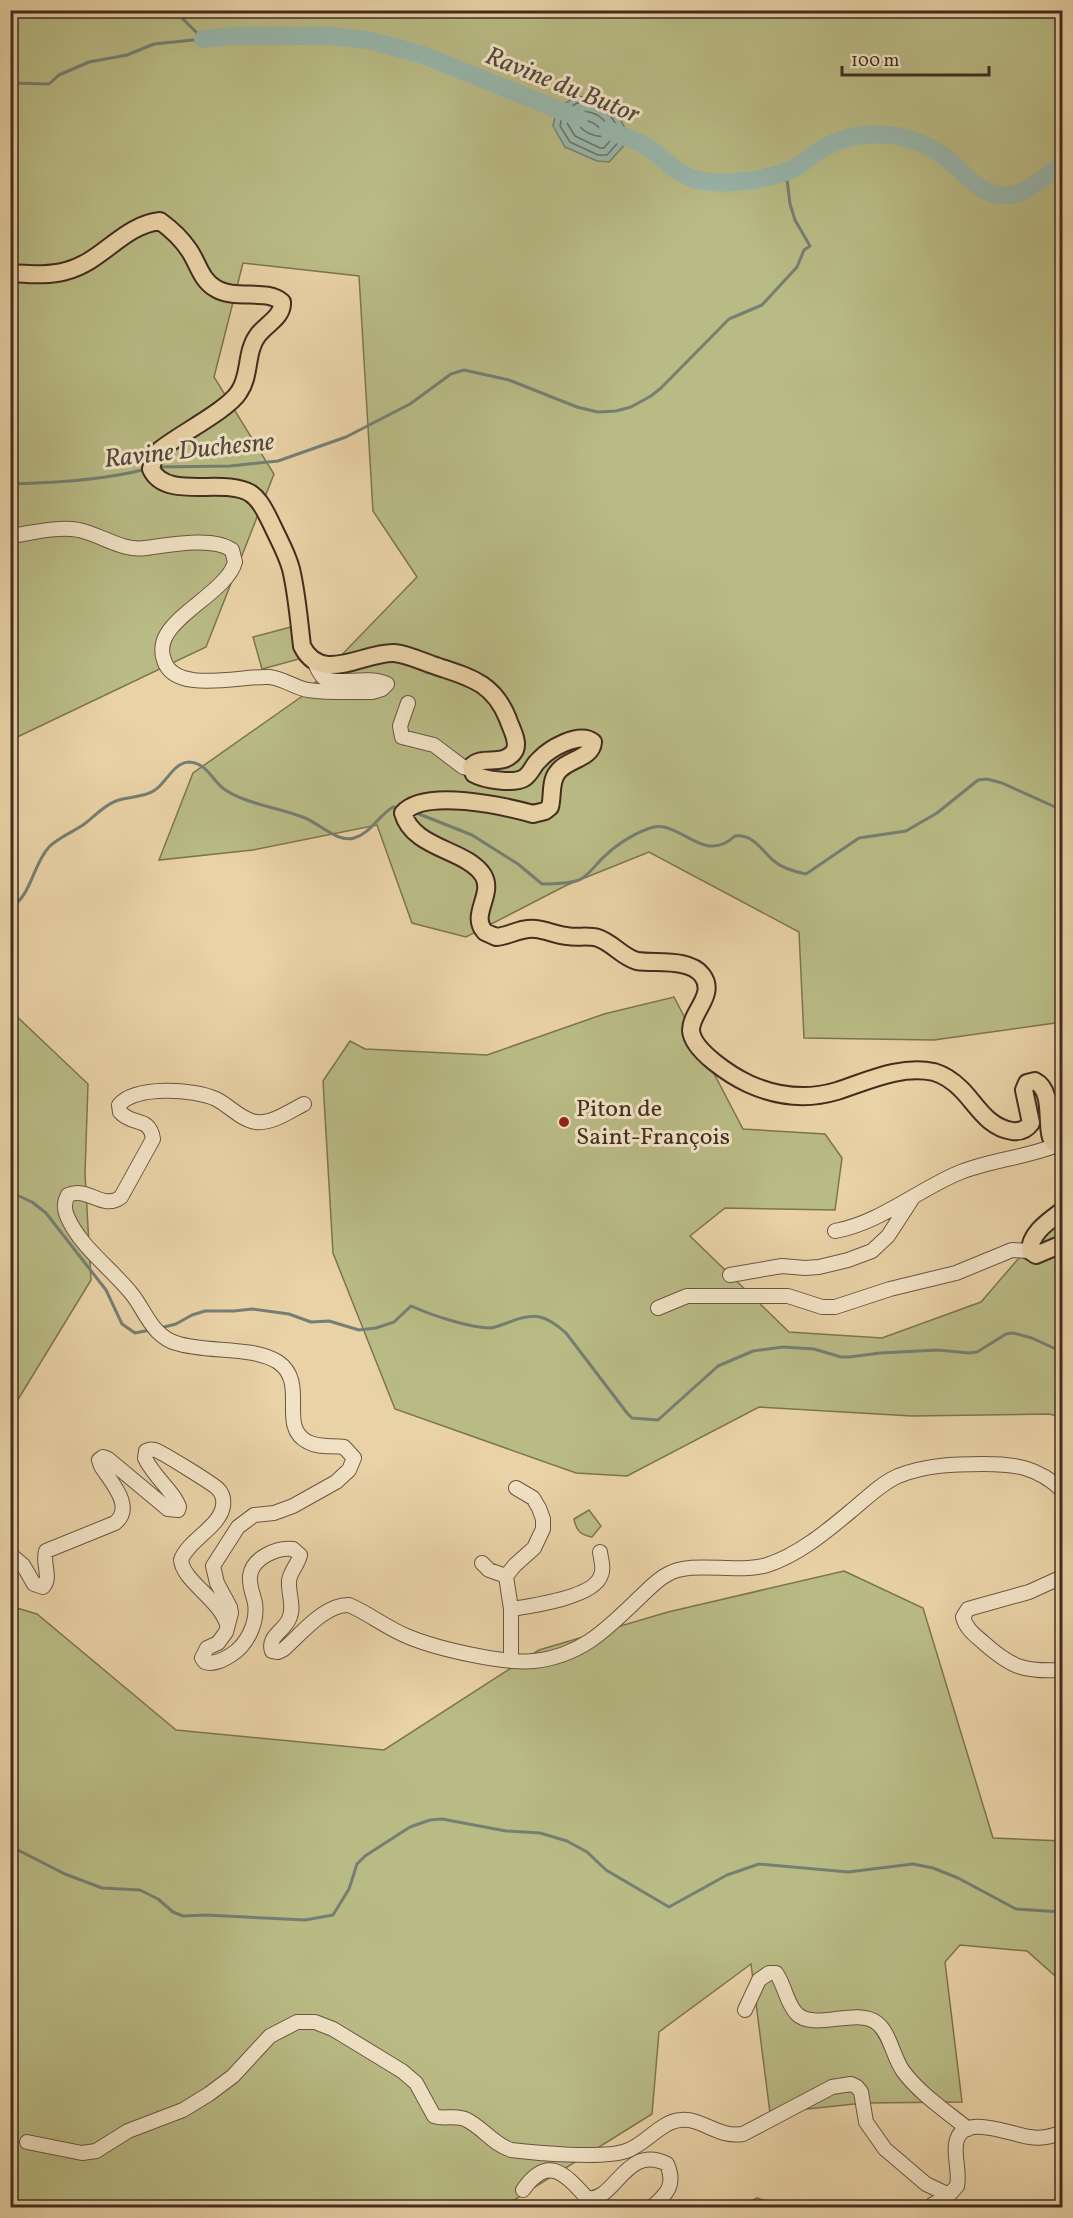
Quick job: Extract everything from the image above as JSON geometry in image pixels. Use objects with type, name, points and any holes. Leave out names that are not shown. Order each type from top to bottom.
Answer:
[{"type":"main road","points":[[10,273],[44,274],[67,271],[96,256],[133,229],[147,222],[159,221],[173,230],[190,251],[204,278],[214,288],[226,294],[272,297],[280,300],[282,305],[280,313],[253,342],[240,392],[225,405],[166,445],[154,457],[152,470],[159,480],[170,485],[236,488],[249,492],[259,502],[267,514],[291,568],[302,646],[314,661],[331,666],[385,654],[401,654],[468,676],[498,698],[516,746],[514,753],[502,760],[482,760],[473,765],[471,769],[474,774],[485,779],[519,780],[528,775],[543,755],[557,747],[579,739],[590,739],[593,742],[593,746],[586,754],[568,763],[557,772],[553,782],[550,807],[542,813],[534,814],[466,801],[416,803],[403,813],[405,822],[425,840],[468,863],[481,873],[487,888],[479,919],[482,929],[496,937],[534,928],[567,936],[597,938],[633,959],[679,964],[696,970],[705,981],[706,994],[694,1018],[691,1033],[693,1039],[706,1055],[747,1083],[776,1094],[813,1096],[887,1074],[909,1071],[933,1072],[953,1082],[985,1117],[997,1126],[1023,1131],[1031,1123],[1024,1090],[1027,1083],[1035,1081],[1043,1088],[1050,1117],[1050,1136],[1053,1143],[1060,1144]]},
{"type":"main road","points":[[1062,1211],[1034,1236],[1030,1251],[1036,1255],[1062,1244]]},
{"type":"street","points":[[10,536],[69,529],[84,531],[134,548],[214,543],[232,550],[235,562],[227,576],[174,625],[163,642],[162,653],[165,665],[181,678],[201,681],[273,677],[310,690],[372,692],[382,689],[387,684],[370,679],[328,679],[320,674],[314,661]]},
{"type":"street","points":[[408,703],[400,726],[402,737],[434,745],[464,767],[471,769]]},
{"type":"street","points":[[304,1104],[270,1120],[257,1122],[203,1094],[160,1090],[140,1093],[119,1105],[120,1112],[129,1120],[147,1125],[151,1129],[153,1139],[121,1197],[109,1203],[85,1193],[75,1192],[68,1195],[65,1201],[65,1210],[70,1223],[87,1246],[132,1294],[158,1332],[175,1343],[265,1356],[279,1363],[288,1372],[293,1384],[293,1421],[301,1438],[316,1445],[344,1448],[354,1458],[349,1470],[336,1482],[293,1506],[274,1513],[254,1515],[238,1527],[213,1566],[217,1582],[231,1613],[223,1639],[204,1652],[202,1658],[205,1662],[214,1663],[225,1659],[244,1644],[251,1631],[256,1609],[250,1581],[251,1569],[261,1558],[270,1553],[290,1548],[297,1550],[300,1555],[289,1579],[290,1615],[284,1628],[272,1640],[270,1644],[272,1651],[278,1652],[284,1649],[326,1611],[341,1605],[349,1605],[407,1636],[425,1642],[511,1661],[535,1661],[563,1655],[585,1646],[604,1632],[670,1572],[688,1568],[741,1569],[766,1565],[791,1554],[833,1526],[886,1483],[908,1472],[956,1464],[1005,1464],[1032,1470],[1050,1478],[1062,1490]]},
{"type":"street","points":[[835,1231],[862,1224],[957,1174],[1060,1144]]},
{"type":"street","points":[[730,1275],[782,1266],[819,1267],[872,1251],[888,1236],[902,1211],[915,1196]]},
{"type":"street","points":[[658,1308],[687,1296],[788,1296],[822,1307],[835,1307],[890,1289],[956,1273],[1012,1251],[1030,1251]]},
{"type":"street","points":[[10,1554],[37,1587],[43,1587],[47,1578],[44,1560],[46,1551],[115,1523],[120,1518],[124,1509],[122,1501],[101,1466],[99,1460],[103,1457],[108,1458],[168,1509],[178,1510],[176,1500],[160,1482],[145,1458],[146,1451],[154,1449],[215,1485],[222,1493],[223,1506],[219,1517],[186,1551],[181,1560],[184,1571],[213,1600],[227,1624]]},
{"type":"street","points":[[511,1661],[511,1609],[506,1576],[515,1564],[534,1548],[543,1529],[539,1508],[532,1498],[516,1488]]},
{"type":"street","points":[[511,1609],[568,1597],[591,1587],[598,1581],[602,1572],[600,1552]]},
{"type":"street","points":[[482,1563],[489,1570],[506,1576]]},
{"type":"street","points":[[1062,1577],[1029,1592],[968,1609],[963,1617],[970,1632],[1004,1661],[1031,1669],[1062,1670]]},
{"type":"street","points":[[745,2010],[759,1980],[769,1972],[776,1973],[781,1979],[793,2009],[798,2015],[812,2019],[867,2018],[876,2022],[883,2029],[904,2072],[968,2129]]},
{"type":"street","points":[[27,2142],[82,2152],[96,2151],[128,2131],[183,2110],[209,2094],[233,2076],[270,2036],[297,2022],[315,2022],[333,2029],[410,2077],[421,2091],[434,2116],[464,2118],[498,2144],[511,2150],[615,2154],[633,2148],[667,2125],[681,2120],[690,2120],[727,2134],[743,2134],[832,2087],[851,2084],[861,2092],[866,2122],[885,2149],[926,2184],[949,2194]]},
{"type":"street","points":[[927,2208],[955,2189],[958,2182],[956,2143],[960,2135],[968,2129],[979,2126],[1031,2138],[1047,2138],[1062,2133]]},
{"type":"street","points":[[524,2190],[533,2176],[546,2171],[559,2171],[573,2181],[587,2198],[592,2199],[601,2196],[619,2175],[631,2167],[648,2159],[657,2159],[667,2164],[672,2175],[670,2186],[651,2208]]},
{"type":"green space","points":[[10,11],[1062,11],[1062,1022],[934,1040],[804,1038],[799,932],[649,852],[567,885],[466,937],[412,923],[377,825],[253,850],[159,860],[193,773],[301,697],[417,577],[373,511],[359,276],[243,263],[214,377],[274,474],[206,647],[11,740]]},
{"type":"green space","points":[[291,627],[299,659],[262,669],[253,637]]},
{"type":"green space","points":[[674,997],[743,1129],[825,1134],[842,1158],[835,1210],[725,1208],[690,1236],[789,1332],[882,1338],[981,1302],[1043,1230],[1062,1220],[1062,1417],[1049,1414],[912,1416],[759,1407],[627,1476],[576,1473],[395,1409],[333,1253],[323,1081],[350,1041],[365,1049],[487,1055],[604,1014]]},
{"type":"green space","points":[[10,1010],[88,1084],[85,1174],[91,1280],[11,1411]]},
{"type":"green space","points":[[589,1510],[601,1526],[592,1537],[580,1532],[574,1519]]},
{"type":"green space","points":[[844,1571],[923,1608],[993,1838],[1062,1841],[1062,1982],[1027,1951],[960,1945],[945,1962],[962,2102],[864,2103],[770,2113],[751,1964],[659,2032],[652,2114],[503,2207],[11,2207],[10,1606],[37,1614],[176,1730],[384,1750],[539,1650],[668,1612]]},
{"type":"green space","points":[[757,2198],[786,2207],[739,2207]]},
{"type":"water","points":[[577,96],[603,100],[619,116],[630,139],[609,162],[597,161],[565,147],[553,126],[557,108]]},
{"type":"waterway","points":[[174,10],[203,39]]},
{"type":"waterway","name":"Ravine du Butor","points":[[203,39],[233,36],[330,36],[368,40],[423,55],[579,118]]},
{"type":"waterway","name":"Ravine du Butor","points":[[10,83],[49,84],[59,75],[89,62],[127,55],[154,44],[203,39]]},
{"type":"waterway","name":"Ravine du Butor","points":[[608,130],[644,145],[688,177],[705,181],[747,181],[787,172],[838,141],[874,134],[901,137],[925,145],[946,158],[982,189],[1003,195],[1016,194],[1028,189],[1062,165]]},
{"type":"waterway","name":"Ravine Duchesne","points":[[158,467],[230,466],[278,461],[346,437],[410,404],[451,374],[464,370],[509,380],[577,407],[598,412],[631,407],[661,388],[729,319],[762,305],[797,267],[804,250],[810,246],[795,220],[790,204],[786,171]]},
{"type":"waterway","name":"Ravine Duchesne","points":[[10,484],[61,482],[146,469]]},
{"type":"waterway","points":[[10,908],[23,896],[39,862],[49,847],[111,803],[155,790],[179,765],[184,763],[200,765],[224,789],[233,794],[305,818],[342,838],[360,836],[393,807],[402,808]]},
{"type":"waterway","points":[[414,812],[472,835],[518,864],[542,884],[560,884],[583,878],[616,847],[654,827],[674,830],[703,845],[724,844],[735,836],[742,836],[753,840],[777,863],[806,874],[859,838],[906,831],[937,813],[978,780],[987,779],[1002,783],[1062,810]]},
{"type":"waterway","points":[[10,1192],[32,1202],[46,1213],[106,1290],[122,1324],[135,1333],[150,1330]]},
{"type":"waterway","points":[[160,1328],[176,1324],[205,1311],[252,1309],[289,1314],[311,1322],[329,1321],[359,1330],[376,1328],[394,1322],[411,1306],[449,1320],[489,1328],[525,1317],[539,1317],[552,1322],[566,1333],[632,1418],[658,1420],[718,1366],[753,1351],[783,1347],[814,1349],[841,1357],[938,1350],[969,1353],[977,1352],[1006,1334],[1013,1333],[1032,1338],[1062,1352]]},
{"type":"waterway","points":[[10,1846],[65,1874],[102,1888],[140,1890],[183,1916],[305,1920],[333,1915],[349,1889],[357,1864],[365,1856],[410,1827],[430,1820],[442,1819],[506,1831],[540,1833],[567,1841],[587,1852],[606,1870],[669,1907],[727,1875],[759,1864],[848,1872],[913,1864],[933,1868],[958,1878],[1016,1909],[1062,1912]]},
{"type":"place","name":"Piton de Saint-François","points":[[564,1122]]}]
